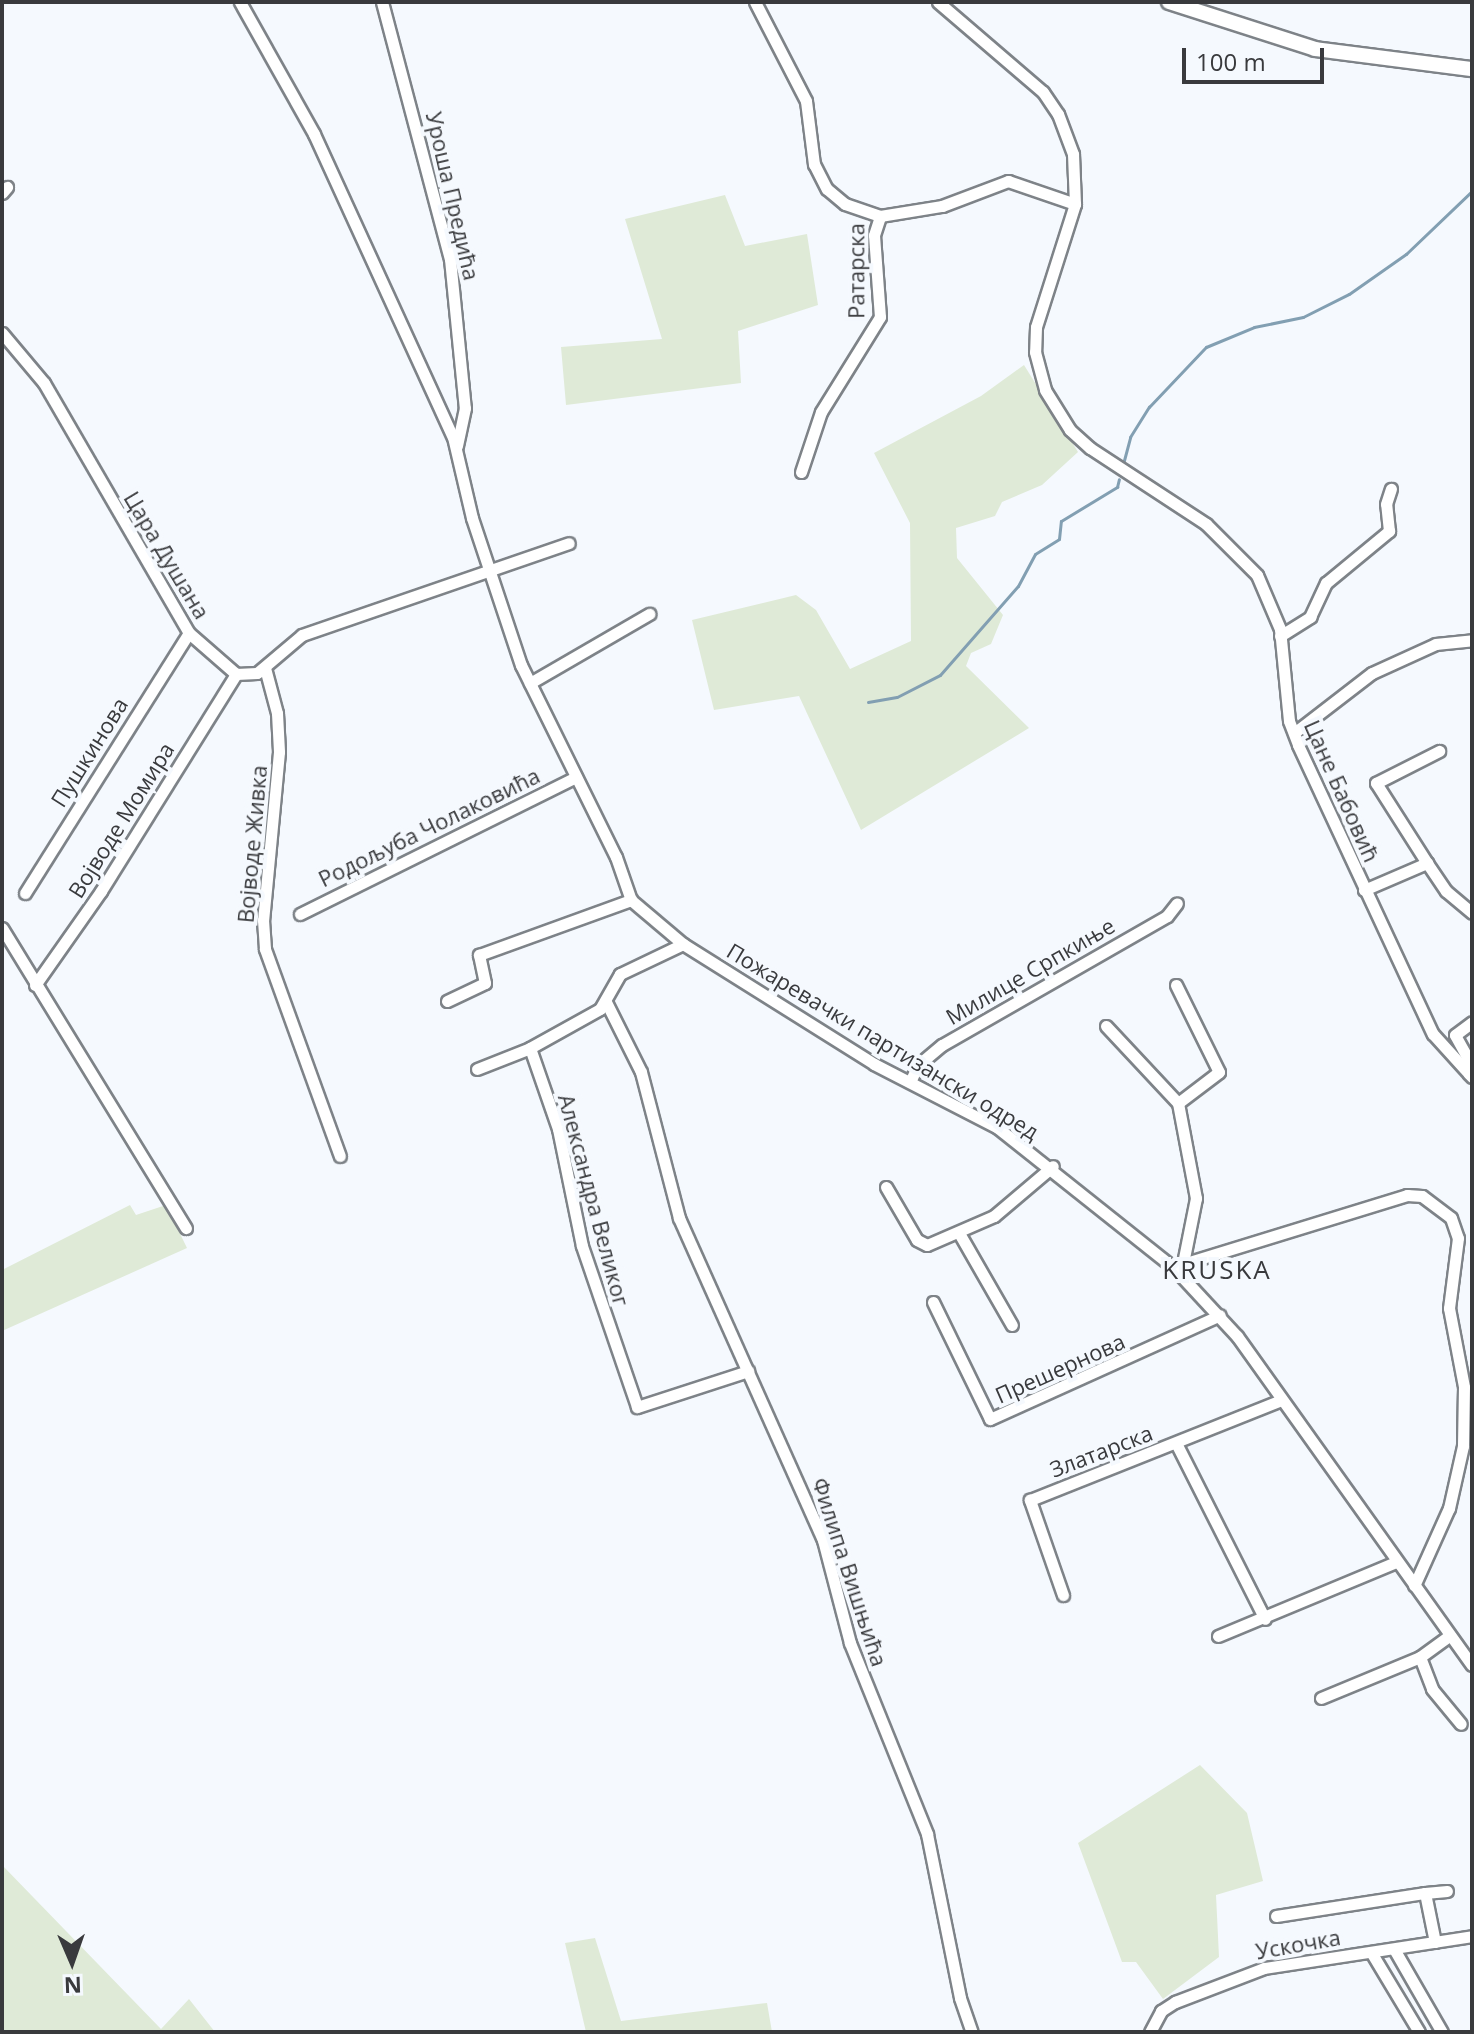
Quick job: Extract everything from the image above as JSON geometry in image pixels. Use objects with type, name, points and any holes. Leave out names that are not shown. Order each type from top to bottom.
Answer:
[{"type":"main road","points":[[1169,2],[1315,49],[1472,69]]},
{"type":"street","name":"Пожаревачки партизански одред","points":[[240,2],[314,134],[368,245],[456,450],[490,573],[530,683],[631,900],[683,944],[910,1082],[998,1128],[1053,1166],[1178,1265],[1220,1315],[1472,1665]]},
{"type":"street","name":"Уроша Предића","points":[[382,2],[450,259],[465,408],[456,450]]},
{"type":"street","name":"Ратарска","points":[[755,2],[806,101],[814,164],[827,189],[845,204],[880,216],[874,235],[880,317],[821,412],[801,472]]},
{"type":"street","points":[[880,216],[942,206],[1008,181],[1075,204],[1073,154],[1058,114],[1024,71],[938,2]]},
{"type":"street","name":"Цане Бабовић","points":[[1075,204],[1040,305],[1035,352],[1045,390],[1057,413],[1117,469],[1206,524],[1248,560],[1273,604],[1294,733],[1433,1034],[1470,1076]]},
{"type":"street","name":"Цара Душана","points":[[2,333],[44,383],[189,633],[236,674]]},
{"type":"street","points":[[1280,636],[1310,617],[1326,583],[1389,531],[1386,504],[1391,489]]},
{"type":"street","points":[[236,674],[265,668],[302,635],[490,573],[569,543]]},
{"type":"street","points":[[530,683],[649,614]]},
{"type":"street","name":"Пушкинова","points":[[25,893],[189,633]]},
{"type":"street","points":[[1294,733],[1372,673],[1436,644],[1472,640]]},
{"type":"street","name":"Војводе Живка","points":[[265,668],[277,713],[279,752],[263,920],[265,949],[340,1156]]},
{"type":"street","name":"Војводе Момира","points":[[35,985],[101,891],[236,674]]},
{"type":"street","points":[[1439,751],[1376,783],[1446,891],[1472,913]]},
{"type":"street","name":"Родољуба Чолаковића","points":[[300,914],[576,777]]},
{"type":"street","points":[[1364,890],[1427,863]]},
{"type":"street","points":[[447,1001],[485,983],[479,955],[631,900]]},
{"type":"street","name":"Милице Српкиње","points":[[910,1082],[918,1065],[942,1045],[1167,916],[1177,903]]},
{"type":"street","points":[[2,928],[186,1228]]},
{"type":"street","points":[[477,1069],[580,1024],[606,1002],[608,987],[620,974],[683,944]]},
{"type":"street","points":[[1176,985],[1219,1072],[1178,1103]]},
{"type":"street","name":"Филипа Вишњића","points":[[606,1002],[641,1072],[679,1218],[823,1540],[850,1643],[927,1834],[960,1998],[972,2032]]},
{"type":"street","points":[[1470,1076],[1471,1064],[1455,1035],[1472,1022]]},
{"type":"street","points":[[1106,1026],[1178,1103],[1196,1198],[1178,1265]]},
{"type":"street","name":"Александра Великог","points":[[530,1048],[558,1129],[582,1246],[637,1407],[748,1371]]},
{"type":"street","points":[[886,1187],[922,1245],[959,1233],[994,1216],[1053,1166]]},
{"type":"street","points":[[1178,1265],[1407,1195],[1422,1196],[1451,1218],[1458,1238],[1449,1308],[1464,1387],[1463,1446],[1449,1508],[1414,1586]]},
{"type":"street","points":[[959,1233],[1012,1325]]},
{"type":"street","name":"Прешернова","points":[[933,1302],[990,1419],[1220,1315]]},
{"type":"street","name":"Златарска","points":[[1063,1595],[1030,1500],[1279,1401]]},
{"type":"street","points":[[1176,1443],[1265,1619]]},
{"type":"street","points":[[1218,1636],[1396,1562]]},
{"type":"street","points":[[1321,1698],[1420,1657],[1450,1635]]},
{"type":"street","points":[[1420,1657],[1423,1674],[1461,1724]]},
{"type":"street","points":[[1276,1916],[1447,1891]]},
{"type":"street","points":[[1425,1893],[1435,1942]]},
{"type":"street","name":"Ускочка","points":[[1150,2032],[1167,2007],[1244,1975],[1472,1936]]},
{"type":"street","points":[[1394,1949],[1442,2032]]},
{"type":"street","points":[[1371,1952],[1419,2032]]},
{"type":"green space","points":[[725,195],[745,246],[807,234],[818,305],[738,331],[741,383],[566,405],[561,347],[662,339],[625,219]]},
{"type":"green space","points":[[1024,365],[1078,452],[1042,485],[1002,502],[995,516],[956,528],[957,558],[1003,615],[991,644],[971,653],[966,666],[1029,728],[861,830],[799,696],[714,710],[692,620],[796,595],[816,610],[850,669],[911,641],[910,523],[874,453],[981,396]]},
{"type":"green space","points":[[130,1205],[136,1215],[166,1205],[187,1248],[2,1331],[2,1270]]},
{"type":"green space","points":[[1200,1765],[1247,1813],[1263,1881],[1216,1895],[1219,1957],[1163,1999],[1136,1962],[1122,1962],[1078,1843]]},
{"type":"green space","points":[[2,1865],[161,2029],[189,1999],[215,2032],[2,2032]]},
{"type":"green space","points":[[595,1938],[621,2021],[767,2003],[772,2032],[586,2032],[565,1943]]},
{"type":"waterway","points":[[1123,464],[1130,437],[1149,407],[1206,347],[1254,327],[1303,317],[1349,294],[1406,254],[1472,191]]},
{"type":"waterway","points":[[868,702],[897,697],[940,675],[1018,586],[1035,554],[1059,539],[1061,521],[1117,487],[1119,479]]},
{"type":"district","name":"KRUSKA","points":[[1217,1270]]}]
